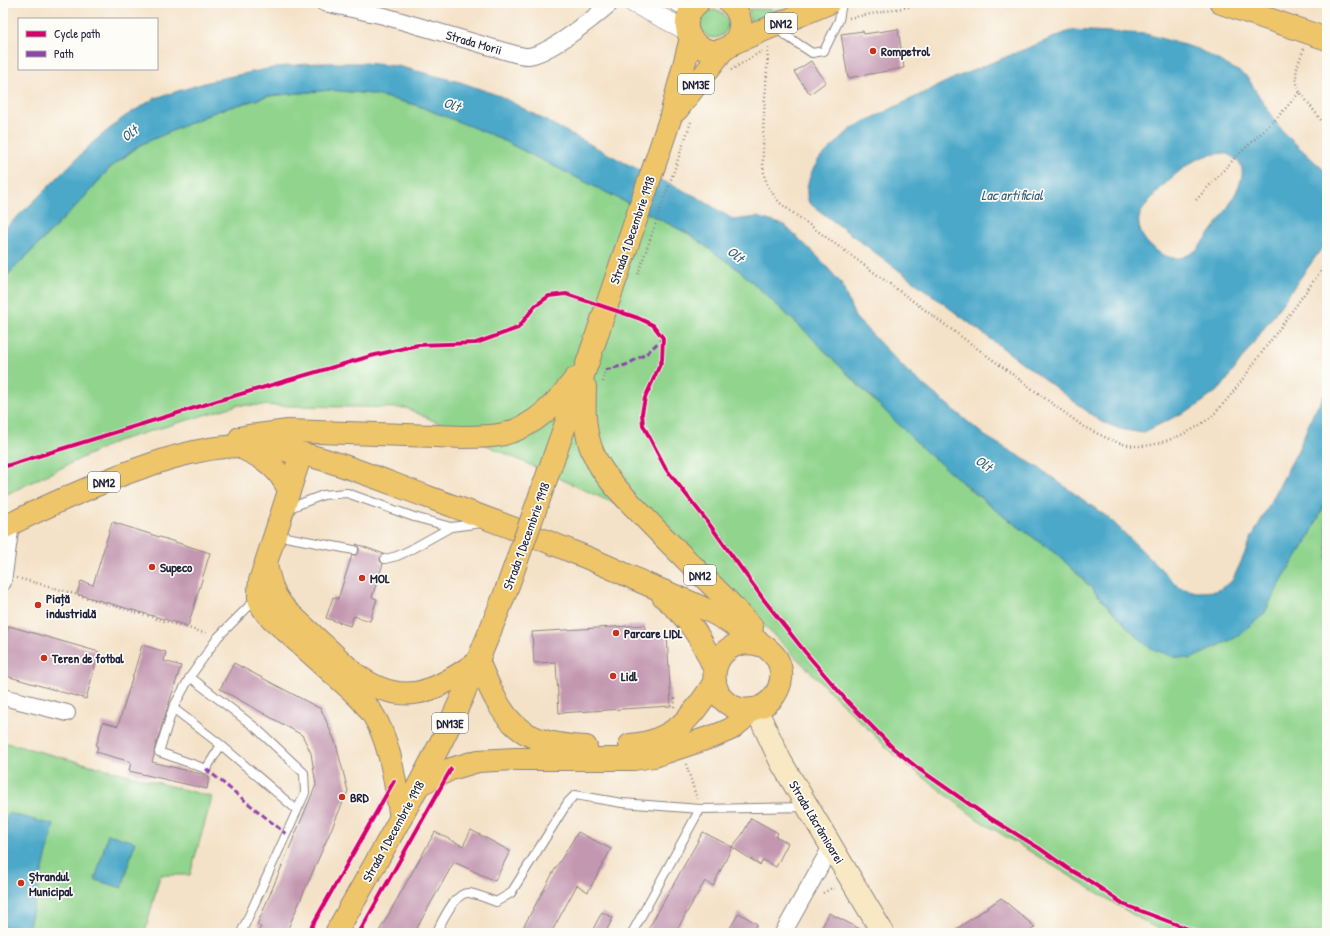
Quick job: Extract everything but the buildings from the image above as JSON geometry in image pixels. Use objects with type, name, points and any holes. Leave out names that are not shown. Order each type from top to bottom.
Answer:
[{"type":"main road","points":[[1222,3],[1318,36]]},
{"type":"main road","name":"Strada 1 Decembrie 1918","points":[[681,120],[689,35],[688,17],[691,4]]},
{"type":"main road","name":"Strada 1 Decembrie 1918","points":[[336,933],[420,784],[448,728],[478,661],[506,591],[587,364],[655,161],[728,47],[738,36],[741,29],[738,4]]},
{"type":"main road","name":"DN12","points":[[689,35],[697,45],[705,50],[714,52],[834,12]]},
{"type":"main road","name":"DN12","points":[[587,364],[585,420],[587,437],[602,471],[660,534],[742,616],[764,641],[767,649]]},
{"type":"main road","points":[[200,450],[249,436],[288,431],[464,437],[504,434],[522,427],[542,416],[559,400],[587,364]]},
{"type":"main road","name":"DN12","points":[[7,526],[60,500],[114,478],[155,462],[200,450],[239,446],[301,454],[349,468],[573,552],[699,606],[736,626],[767,649]]},
{"type":"main road","points":[[239,446],[264,459],[275,467],[289,490]]},
{"type":"main road","points":[[301,454],[260,580],[258,596],[261,606],[268,615],[360,698],[372,714],[387,747],[401,818]]},
{"type":"main road","points":[[265,565],[272,590],[277,600],[365,682],[382,690],[398,694],[416,693],[430,690],[452,680],[478,661],[503,713],[519,729],[542,740],[570,746],[592,747],[636,745],[665,736],[683,724],[693,714],[715,676],[721,656],[733,646],[743,643],[753,643],[767,649],[777,660],[781,670],[779,690],[766,705],[754,709],[742,709],[732,706],[724,700],[718,691],[715,676]]},
{"type":"main road","name":"DN12","points":[[643,583],[663,596],[691,625],[704,646],[715,676]]},
{"type":"main road","points":[[420,784],[451,769],[478,761],[515,759],[634,759],[654,756],[731,729],[754,709]]},
{"type":"main road","name":"Strada Lăcrămioarei","points":[[754,709],[806,807],[883,933]]},
{"type":"street","name":"Strada Morii","points":[[324,3],[384,16],[515,54],[527,56],[538,54],[550,48],[610,3]]},
{"type":"street","points":[[633,3],[689,35]]},
{"type":"street","points":[[4,578],[7,526]]},
{"type":"street","points":[[3,697],[67,713]]},
{"type":"street","points":[[783,933],[831,847]]},
{"type":"lane","points":[[779,31],[812,53],[824,50],[834,12],[842,3]]},
{"type":"lane","points":[[282,511],[302,505],[323,495],[347,493],[414,517],[451,527],[494,522]]},
{"type":"lane","points":[[385,558],[397,556],[408,551],[451,527]]},
{"type":"lane","points":[[275,535],[354,550]]},
{"type":"lane","points":[[222,745],[206,768],[159,752],[173,708],[190,677],[218,637],[258,596]]},
{"type":"lane","points":[[190,677],[256,728],[304,773],[305,793],[241,933]]},
{"type":"lane","points":[[173,708],[222,745],[297,810]]},
{"type":"lane","points":[[436,933],[455,899],[461,894],[469,893],[496,902],[511,893],[568,802],[575,795],[622,803],[700,809],[806,807]]},
{"type":"lane","points":[[632,933],[700,809]]},
{"type":"path","points":[[834,12],[919,5],[919,3]]},
{"type":"path","points":[[729,72],[768,48],[779,31]]},
{"type":"path","points":[[1318,36],[1296,74],[1296,82],[1300,92],[1327,128]]},
{"type":"path","points":[[768,48],[763,127],[763,164],[766,181],[773,195],[782,204],[1084,427],[1119,443],[1138,446],[1153,445],[1198,427],[1215,414],[1238,386],[1327,262]]},
{"type":"path","points":[[1196,200],[1234,159],[1276,119],[1300,92]]},
{"type":"path","points":[[636,279],[681,120]]},
{"type":"path","points":[[4,578],[48,586],[218,637]]},
{"type":"path","points":[[680,748],[700,809]]},
{"type":"path","points":[[804,894],[817,902],[824,892],[832,888],[838,890]]},
{"type":"green space","points":[[749,9],[797,10],[750,27]]},
{"type":"green space","points":[[714,10],[720,11],[724,14],[727,18],[727,30],[724,34],[720,37],[714,38],[708,37],[704,34],[701,30],[700,24],[701,18],[704,14],[708,11]]},
{"type":"green space","points":[[330,90],[372,94],[416,105],[447,116],[492,135],[689,234],[740,271],[805,331],[868,395],[969,489],[1059,556],[1081,577],[1130,630],[1284,576],[1307,541],[1327,500],[1327,933],[1169,933],[1150,925],[977,819],[890,751],[665,527],[406,408],[238,405],[117,441],[3,496],[3,280],[80,202],[110,168],[140,145],[217,111],[269,96]]},
{"type":"green space","points":[[3,742],[212,797],[190,875],[160,875],[145,933],[3,933]]},
{"type":"water","name":"Lac artificial","points":[[1072,30],[1146,34],[1198,49],[1245,75],[1274,120],[1286,135],[1327,173],[1327,241],[1221,388],[1197,406],[1142,433],[1120,429],[1100,421],[809,203],[807,187],[811,173],[819,159],[852,128],[952,79]],"holes":[[[1214,154],[1228,154],[1239,164],[1242,169],[1242,177],[1233,199],[1202,244],[1195,251],[1180,258],[1168,257],[1153,248],[1143,237],[1139,228],[1139,218],[1147,203],[1182,169],[1199,158]]]},
{"type":"water","name":"Olt","points":[[316,63],[363,63],[397,66],[460,82],[500,96],[625,163],[697,197],[734,220],[757,217],[784,225],[817,256],[841,283],[855,317],[908,372],[985,436],[1039,468],[1110,519],[1180,588],[1197,592],[1217,591],[1232,581],[1252,537],[1299,448],[1313,414],[1327,391],[1327,500],[1307,541],[1284,576],[1264,614],[1235,638],[1191,659],[1174,657],[1150,648],[1130,630],[1081,577],[1059,556],[998,512],[924,450],[805,331],[740,271],[689,234],[492,135],[416,105],[372,94],[330,90],[269,96],[217,111],[140,145],[110,168],[80,202],[3,280],[3,230],[91,144],[124,117],[155,98],[218,79],[277,67]]},
{"type":"water","name":"Ștrandul Municipal","points":[[8,813],[54,825],[27,933],[3,933],[3,832]]},
{"type":"water","points":[[108,834],[135,842],[122,888],[95,880]]},
{"type":"marked path","points":[[605,370],[626,365],[646,354],[663,338]]},
{"type":"marked path","points":[[206,769],[286,834]]},
{"type":"cycle path","points":[[3,467],[220,400],[371,356],[418,345],[476,343],[518,328],[535,306],[549,296],[566,294],[638,318],[653,325],[663,338],[662,360],[645,398],[642,413],[643,425],[666,469],[707,521],[764,600],[805,652],[847,701],[893,748],[919,769],[982,813],[1039,848],[1067,868],[1125,905],[1199,933]]},
{"type":"cycle path","points":[[359,933],[451,769]]},
{"type":"cycle path","points":[[308,933],[394,781]]},
{"type":"place","name":"Rompetrol","points":[[873,51]]},
{"type":"place","name":"Supeco","points":[[152,567]]},
{"type":"place","name":"MOL","points":[[362,578]]},
{"type":"place","name":"Piață industrială","points":[[38,605]]},
{"type":"place","name":"Parcare LIDL","points":[[616,633]]},
{"type":"place","name":"Teren de fotbal","points":[[44,658]]},
{"type":"place","name":"Lidl","points":[[613,676]]},
{"type":"place","name":"BRD","points":[[342,797]]},
{"type":"place","name":"Ștrandul Municipal","points":[[21,883]]}]
